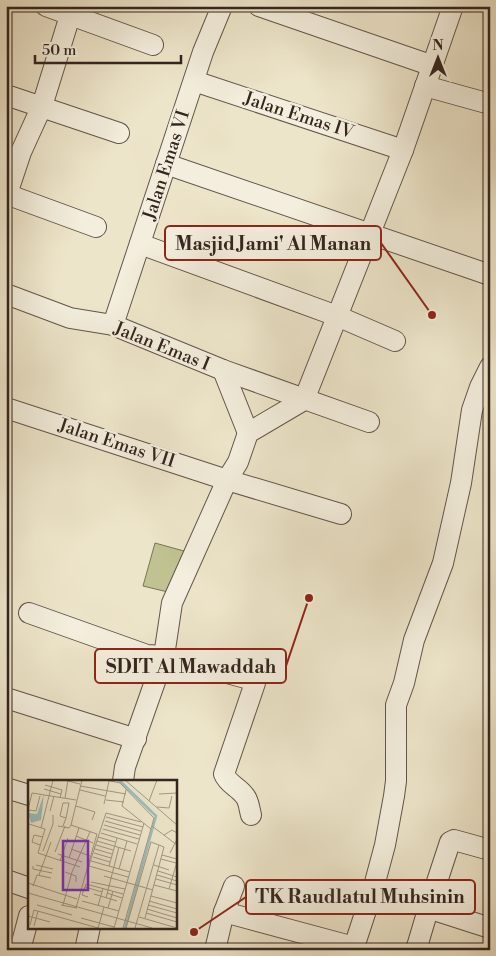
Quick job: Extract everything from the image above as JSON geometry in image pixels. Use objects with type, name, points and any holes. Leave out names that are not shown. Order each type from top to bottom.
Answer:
[{"type":"street","points":[[46,6],[72,10],[153,45]]},
{"type":"street","name":"Jalan Emas VI","points":[[114,325],[194,81],[222,6]]},
{"type":"street","points":[[260,6],[433,66]]},
{"type":"street","points":[[123,780],[125,768],[164,656],[172,602],[238,462],[248,433],[304,400],[403,150],[453,6]]},
{"type":"street","points":[[72,10],[42,106],[21,152],[6,195],[96,227]]},
{"type":"street","name":"Jalan Emas IV","points":[[194,81],[403,150]]},
{"type":"street","points":[[425,86],[490,104]]},
{"type":"street","points":[[6,95],[119,133]]},
{"type":"street","points":[[166,164],[490,275]]},
{"type":"street","points":[[140,244],[337,316],[395,341]]},
{"type":"street","name":"Jalan Emas I","points":[[6,294],[70,318],[114,325],[223,370],[369,422]]},
{"type":"street","points":[[224,912],[354,948],[382,854],[394,796],[396,781],[396,705],[404,683],[414,640],[443,563],[461,483],[472,410],[480,387],[490,367]]},
{"type":"street","name":"Jalan Emas I","points":[[223,370],[248,433]]},
{"type":"street","name":"Jalan Emas VII","points":[[6,408],[228,480],[342,514]]},
{"type":"street","points":[[29,613],[147,655],[164,656],[253,680],[255,683],[224,774],[226,780],[243,793],[247,799],[251,815]]},
{"type":"street","points":[[6,698],[136,739]]},
{"type":"street","points":[[6,788],[28,795]]},
{"type":"street","points":[[416,950],[450,842],[454,840],[490,850]]},
{"type":"street","points":[[6,880],[28,888]]},
{"type":"street","points":[[215,950],[224,912],[234,886]]},
{"type":"street","points":[[430,903],[433,905],[434,910],[490,928]]},
{"type":"street","points":[[20,950],[28,920]]},
{"type":"street","points":[[85,950],[90,928]]},
{"type":"green space","points":[[155,543],[184,551],[172,593],[143,586]]},
{"type":"place","name":"Masjid Jami' Al Manan","points":[[432,315]]},
{"type":"place","name":"SDIT Al Mawaddah","points":[[309,598]]},
{"type":"place","name":"TK Raudlatul Muhsinin","points":[[194,932]]}]
